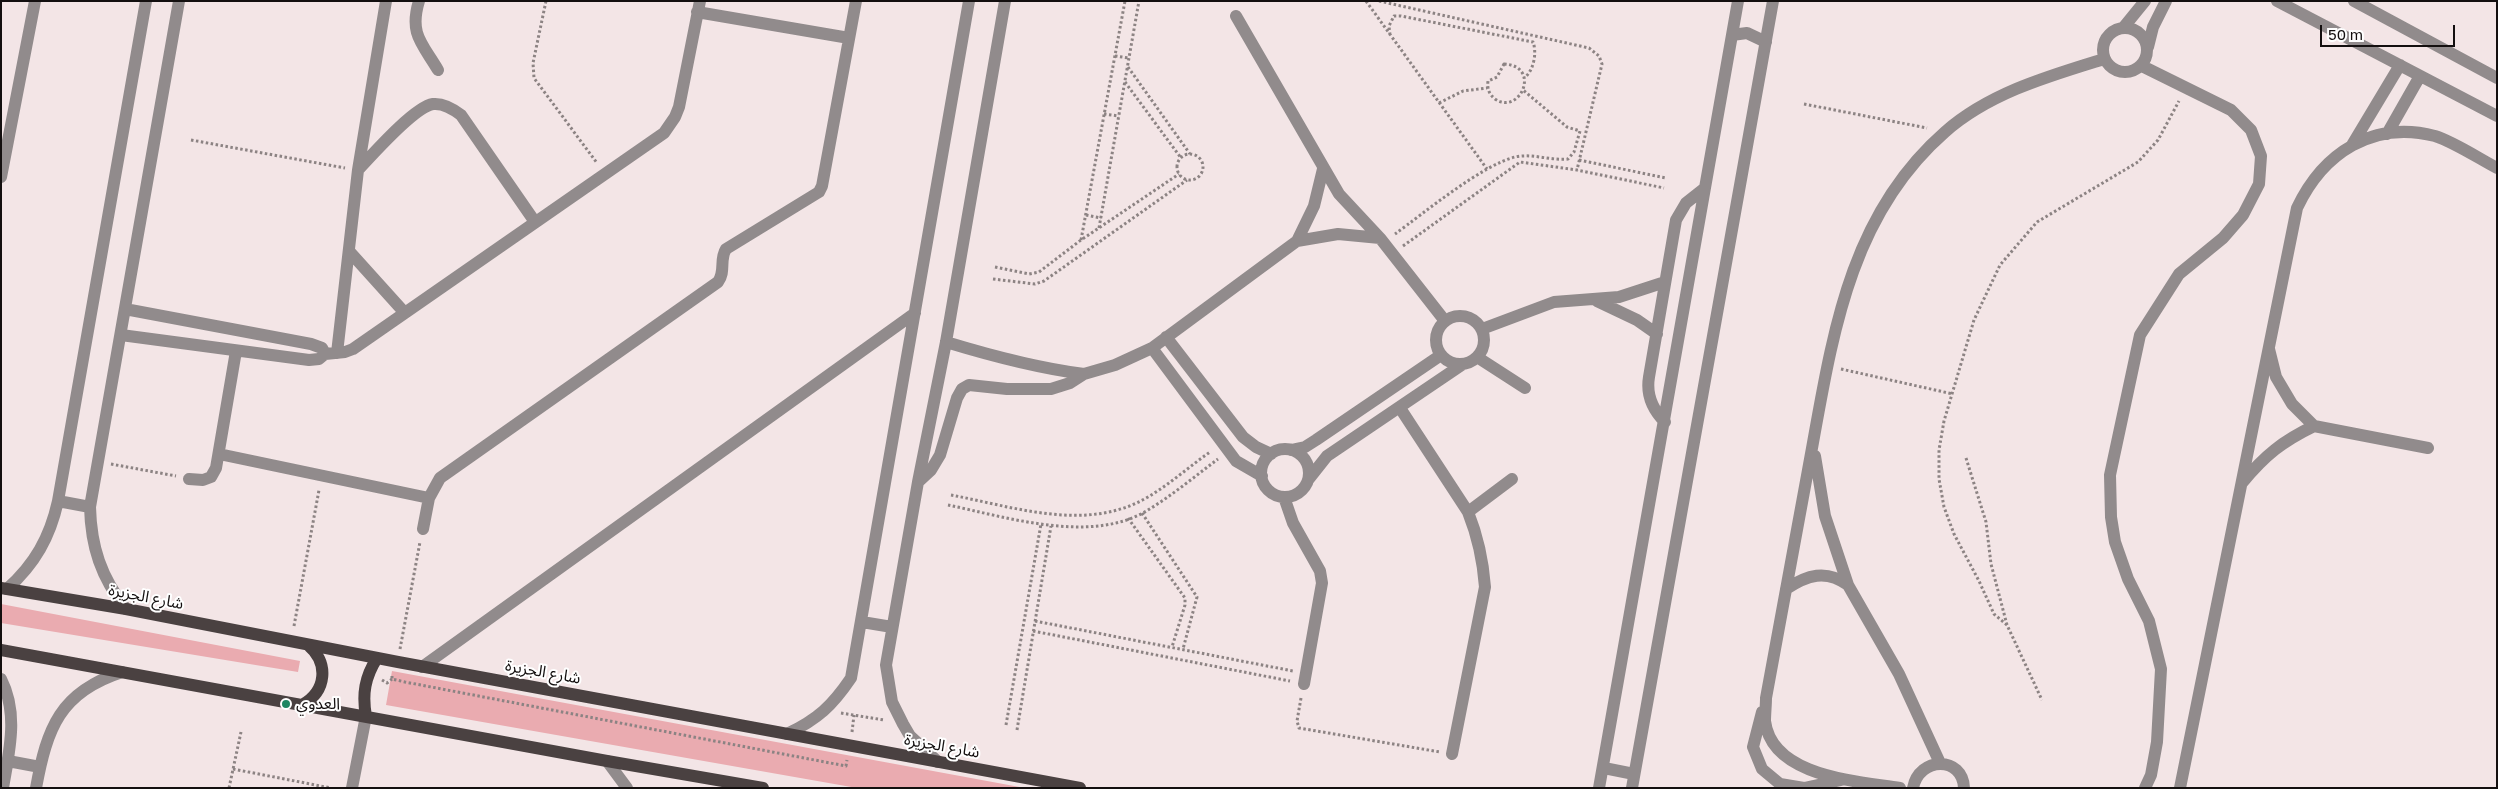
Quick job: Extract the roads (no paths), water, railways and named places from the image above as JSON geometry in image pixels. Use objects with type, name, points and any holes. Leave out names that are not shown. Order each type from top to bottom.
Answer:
[{"type":"main road","name":"شارع الجزيرة","points":[[4,588],[126,609],[422,667],[1080,788]]},
{"type":"main road","points":[[302,705],[309,701],[319,689],[323,674],[320,657],[308,645]]},
{"type":"main road","points":[[1,650],[755,787]]},
{"type":"main road","points":[[366,716],[363,704],[366,680],[377,658]]},
{"type":"street","points":[[1,177],[35,1]]},
{"type":"street","points":[[4,588],[36,559],[48,534],[58,501],[146,1]]},
{"type":"street","points":[[126,609],[102,572],[93,544],[90,507],[179,1]]},
{"type":"street","points":[[331,354],[349,251],[358,170],[386,1]]},
{"type":"street","points":[[419,1],[415,15],[415,33],[438,70]]},
{"type":"street","points":[[423,529],[429,498],[440,478],[718,282],[724,271],[722,259],[726,248],[819,192],[822,186],[856,1]]},
{"type":"street","points":[[787,734],[813,721],[826,710],[835,702],[851,678],[969,1]]},
{"type":"street","points":[[938,762],[910,736],[903,724],[892,702],[886,665],[918,482],[946,342],[1005,1]]},
{"type":"street","points":[[1599,788],[1738,1]]},
{"type":"street","points":[[1632,788],[1773,1]]},
{"type":"street","points":[[2123,28],[2145,1]]},
{"type":"street","points":[[2148,47],[2145,39],[2139,32],[2131,28],[2123,28],[2116,30],[2106,39],[2104,59],[2114,70],[2121,73],[2136,70],[2142,66],[2148,54],[2153,27],[2166,1]]},
{"type":"street","points":[[2277,1],[2497,116]]},
{"type":"street","points":[[2354,1],[2497,78]]},
{"type":"street","points":[[120,335],[309,360],[353,349],[664,133],[676,117],[698,7],[849,38]]},
{"type":"street","points":[[1236,16],[1323,169],[1340,194],[1382,240],[1445,321]]},
{"type":"street","points":[[1732,36],[1746,33],[1766,42]]},
{"type":"street","points":[[1846,779],[1804,788],[1780,784],[1762,769],[1753,747],[1766,698],[1827,366],[1858,255],[1877,214],[1903,176],[1945,132],[2009,92],[2104,59]]},
{"type":"street","points":[[2352,145],[2400,65]]},
{"type":"street","points":[[2142,66],[2231,110],[2251,130],[2261,156],[2259,184],[2243,215],[2223,238],[2179,274],[2140,335],[2110,475],[2111,517],[2115,542],[2128,579],[2149,621],[2161,669],[2156,742],[2151,775],[2146,788]]},
{"type":"street","points":[[2387,134],[2420,76]]},
{"type":"street","points":[[358,170],[412,116],[422,108],[440,104],[452,108],[461,115],[535,222]]},
{"type":"street","points":[[2180,788],[2297,208],[2306,189],[2319,171],[2334,156],[2352,145],[2387,134],[2412,132],[2436,137],[2497,168]]},
{"type":"street","points":[[1297,241],[1314,206],[1323,169]]},
{"type":"street","points":[[1664,422],[1653,408],[1648,392],[1665,282],[1676,220],[1686,203],[1705,188]]},
{"type":"street","points":[[918,482],[932,470],[940,455],[952,410],[962,389],[976,384],[1007,388],[1051,389],[1070,383],[1084,374],[1116,365],[1152,348],[1297,241],[1338,234],[1382,240]]},
{"type":"street","points":[[349,251],[404,312]]},
{"type":"street","points":[[1482,329],[1554,302],[1595,300],[1627,295],[1665,282]]},
{"type":"street","points":[[1595,300],[1637,320],[1656,334]]},
{"type":"street","points":[[125,309],[316,345],[331,354]]},
{"type":"street","points":[[422,667],[915,313]]},
{"type":"street","points":[[1441,355],[1304,447],[1277,451],[1271,454],[1263,464],[1262,476],[1269,490],[1284,497],[1299,493],[1327,456],[1477,357],[1484,344],[1482,329],[1477,322],[1461,315],[1445,321],[1438,328],[1436,346],[1441,355],[1447,360],[1464,364]]},
{"type":"street","points":[[1166,337],[1243,437],[1256,447],[1271,454]]},
{"type":"street","points":[[946,342],[1010,361],[1045,369],[1084,374]]},
{"type":"street","points":[[2268,347],[2276,377],[2292,404],[2314,426],[2428,448]]},
{"type":"street","points":[[1152,348],[1236,461],[1262,476]]},
{"type":"street","points":[[189,479],[203,480],[211,477],[216,468],[236,351]]},
{"type":"street","points":[[1477,357],[1525,388]]},
{"type":"street","points":[[1400,408],[1468,512],[1480,548],[1485,587],[1452,754]]},
{"type":"street","points":[[2241,485],[2261,460],[2286,440],[2314,426]]},
{"type":"street","points":[[1813,443],[1825,516],[1848,585],[1899,674],[1940,763]]},
{"type":"street","points":[[1291,450],[1304,458],[1308,464],[1308,480]]},
{"type":"street","points":[[219,454],[429,498]]},
{"type":"street","points":[[1468,512],[1512,479]]},
{"type":"street","points":[[1284,497],[1293,523],[1320,572],[1322,583],[1305,678]]},
{"type":"street","points":[[58,501],[90,507]]},
{"type":"street","points":[[1786,589],[1801,579],[1819,575],[1837,578],[1848,585]]},
{"type":"street","points":[[862,622],[892,627]]},
{"type":"street","points":[[36,788],[52,725],[65,706],[81,691],[100,679],[122,672]]},
{"type":"street","points":[[1,679],[11,710],[12,736],[3,788]]},
{"type":"street","points":[[1766,698],[1765,722],[1774,744],[1791,762],[1813,771],[1846,779],[1900,788]]},
{"type":"street","points":[[352,788],[366,716]]},
{"type":"street","points":[[8,761],[40,767]]},
{"type":"street","points":[[607,761],[627,788]]},
{"type":"street","points":[[1913,788],[1915,779],[1921,771],[1930,765],[1940,763],[1951,766],[1959,773],[1964,788]]},
{"type":"street","points":[[1604,768],[1634,774]]},
{"type":"place","name":"العدوي","points":[[286,704]]}]
